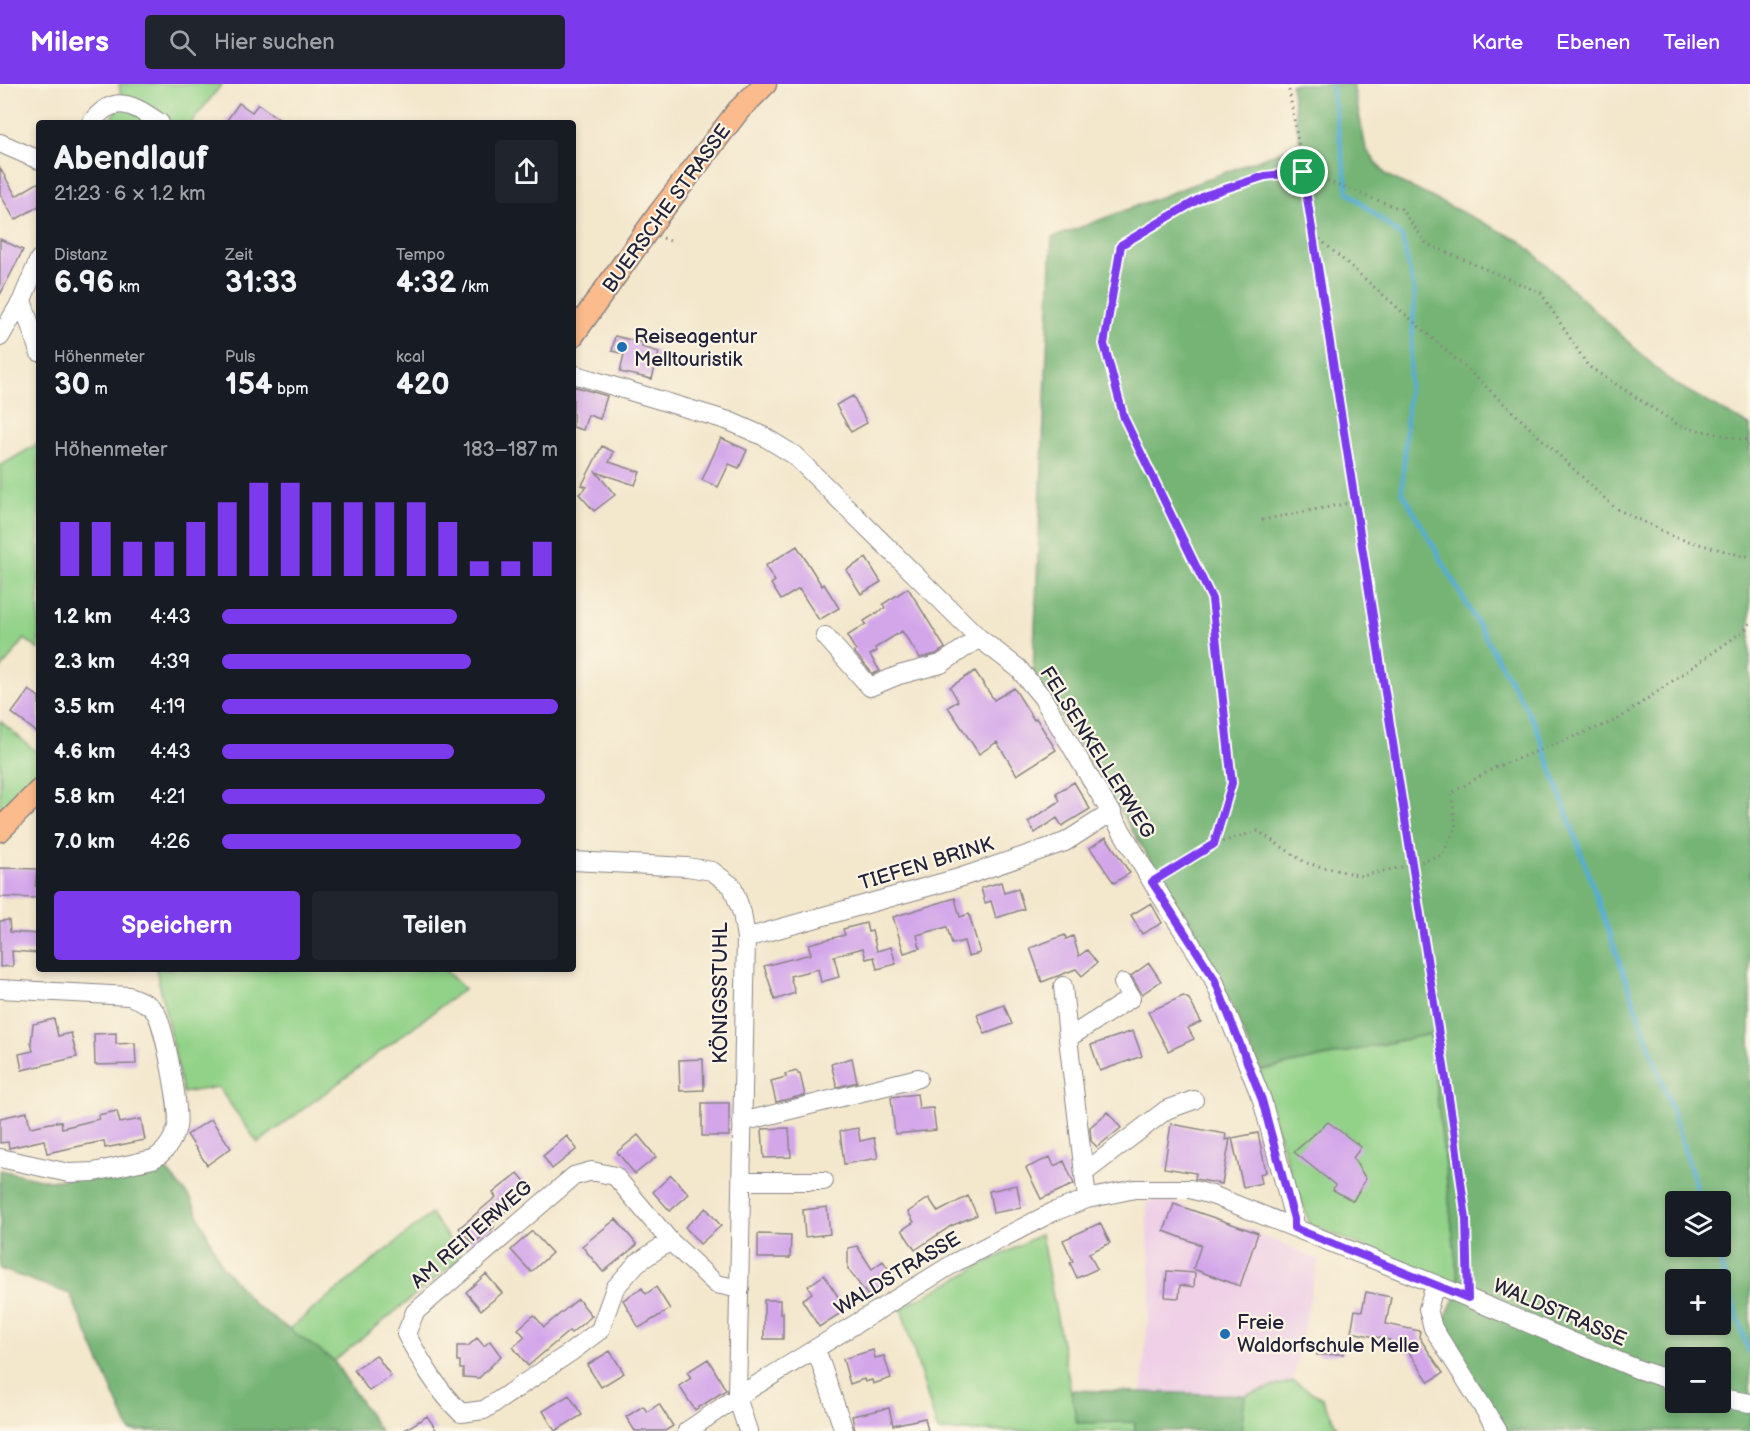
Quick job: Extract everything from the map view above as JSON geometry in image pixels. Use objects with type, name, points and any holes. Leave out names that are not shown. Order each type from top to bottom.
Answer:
[{"type":"main road","name":"BUERSCHE STRASSE","points":[[576,331],[659,214],[738,111],[765,84]]},
{"type":"main road","points":[[0,830],[36,794]]},
{"type":"street","points":[[93,120],[99,111],[124,103],[138,108],[156,120]]},
{"type":"street","points":[[0,143],[36,159]]},
{"type":"street","points":[[0,337],[22,300],[36,266]]},
{"type":"street","points":[[22,300],[36,343]]},
{"type":"street","name":"FELSENKELLERWEG","points":[[576,375],[729,421],[763,436],[794,454],[979,638],[1018,668],[1042,697],[1152,882],[1214,978],[1262,1100],[1294,1219],[1294,1228]]},
{"type":"street","points":[[825,636],[870,687],[899,675],[941,664],[979,638]]},
{"type":"street","name":"TIEFEN BRINK","points":[[746,938],[959,878],[1065,842],[1112,812]]},
{"type":"street","name":"KÖNIGSSTUHL","points":[[576,861],[687,867],[712,871],[732,885],[742,913],[746,938],[737,1398]]},
{"type":"street","points":[[1068,1038],[1131,998],[1123,983]]},
{"type":"street","points":[[1064,986],[1087,1200]]},
{"type":"street","points":[[0,989],[129,996],[145,1002],[156,1014],[162,1030],[178,1111],[177,1126],[166,1149],[153,1159],[94,1172],[69,1173],[0,1158]]},
{"type":"street","points":[[742,1122],[918,1078]]},
{"type":"street","points":[[1084,1173],[1166,1110],[1194,1100]]},
{"type":"street","name":"AM REITERWEG","points":[[670,1241],[637,1263],[615,1288],[600,1330],[483,1410],[461,1413],[450,1403],[406,1334],[415,1312],[574,1176],[592,1171],[615,1176],[670,1241],[716,1284],[740,1289]]},
{"type":"street","points":[[743,1181],[824,1180]]},
{"type":"street","name":"WALDSTRASSE","points":[[687,1431],[956,1262],[1053,1212],[1087,1200],[1135,1189],[1190,1189],[1212,1196],[1665,1378]]},
{"type":"street","points":[[1435,1284],[1428,1309],[1433,1328],[1498,1431]]},
{"type":"street","points":[[816,1349],[844,1431]]},
{"type":"street","points":[[737,1398],[748,1431]]},
{"type":"street","points":[[1731,1400],[1750,1403]]},
{"type":"path","points":[[1288,84],[1414,864],[1454,1130],[1466,1219],[1468,1298]]},
{"type":"path","points":[[1214,844],[1232,783],[1212,599],[1124,418],[1104,344],[1121,245],[1206,195],[1265,176],[1303,172],[1401,209],[1427,243],[1541,293],[1588,366],[1680,426],[1746,440],[1750,445]]},
{"type":"path","points":[[1314,234],[1465,367],[1615,508],[1677,538],[1750,556]]},
{"type":"path","points":[[1262,520],[1354,502]]},
{"type":"path","points":[[1152,882],[1214,844],[1258,831],[1306,864],[1362,876],[1442,855],[1456,827],[1450,793],[1496,767],[1617,720],[1745,630],[1750,622]]},
{"type":"shaded area","name":"Freie Waldorfschule Melle","points":[[1146,1201],[1169,1201],[1281,1243],[1318,1260],[1293,1381],[1245,1395],[1141,1392],[1151,1288]]},
{"type":"green space","points":[[119,84],[222,84],[193,120],[110,120],[122,104]]},
{"type":"green space","points":[[1291,84],[1353,84],[1366,149],[1386,175],[1521,241],[1670,381],[1750,426],[1750,1431],[1507,1431],[1441,1327],[1459,1288],[1430,1034],[1259,1071],[1218,973],[1033,672],[1052,238],[1300,144]]},
{"type":"green space","points":[[36,445],[36,648],[25,639],[0,670],[0,466]]},
{"type":"green space","points":[[0,721],[36,751],[36,776],[0,812]]},
{"type":"green space","points":[[157,972],[447,972],[464,989],[258,1143],[218,1087],[183,1093]]},
{"type":"green space","points":[[1430,1034],[1459,1288],[1310,1224],[1287,1162],[1259,1071]]},
{"type":"green space","points":[[165,1169],[191,1199],[222,1266],[254,1304],[334,1361],[380,1431],[130,1431],[70,1294],[0,1269],[0,1170],[49,1181]]},
{"type":"green space","points":[[431,1214],[462,1257],[334,1361],[289,1329]]},
{"type":"green space","points":[[1041,1234],[1077,1423],[1135,1422],[1135,1431],[938,1431],[901,1308]]},
{"type":"green space","points":[[1293,1381],[1322,1398],[1339,1431],[1241,1431],[1245,1395]]},
{"type":"green space","points":[[1071,1390],[1245,1395],[1241,1431],[1135,1431],[1135,1422],[1077,1423]]},
{"type":"building","points":[[239,103],[252,112],[258,104],[280,120],[227,120]]},
{"type":"building","points":[[0,168],[16,196],[36,184],[36,208],[15,220],[0,194]]},
{"type":"building","points":[[0,239],[23,250],[0,295]]},
{"type":"building","points":[[615,336],[643,343],[642,347],[659,352],[652,379],[620,372],[624,354],[612,351]]},
{"type":"building","points":[[576,387],[607,396],[600,419],[588,415],[583,430],[576,428]]},
{"type":"building","points":[[853,396],[867,423],[851,432],[836,405]]},
{"type":"building","points":[[721,438],[747,450],[739,468],[729,464],[718,487],[702,480]]},
{"type":"building","points":[[602,446],[614,452],[609,462],[640,472],[635,485],[596,472],[615,495],[594,511],[579,494],[587,487],[582,485]]},
{"type":"building","points":[[797,546],[839,608],[819,620],[799,589],[781,600],[771,584],[775,581],[765,566]]},
{"type":"building","points":[[866,558],[881,582],[861,594],[846,570]]},
{"type":"building","points":[[908,588],[945,648],[936,654],[920,658],[902,631],[875,648],[877,651],[870,655],[880,671],[873,674],[854,652],[856,651],[847,636],[866,624],[864,621],[885,608],[883,604]]},
{"type":"building","points":[[975,671],[994,700],[1014,688],[1056,750],[1017,775],[997,742],[979,754],[948,707],[958,701],[950,687]]},
{"type":"building","points":[[29,690],[36,695],[36,732],[12,713]]},
{"type":"building","points":[[1074,782],[1090,809],[1062,826],[1057,818],[1035,833],[1028,822],[1060,801],[1056,793]]},
{"type":"building","points":[[1106,837],[1130,873],[1114,883],[1090,848]]},
{"type":"building","points":[[0,868],[36,869],[36,898],[0,897]]},
{"type":"building","points":[[1001,882],[1004,893],[1018,889],[1024,909],[996,918],[991,901],[985,903],[981,888]]},
{"type":"building","points":[[955,898],[960,917],[969,914],[980,953],[968,956],[964,941],[952,944],[947,927],[917,935],[920,948],[904,953],[893,917]]},
{"type":"building","points":[[1151,903],[1162,923],[1142,934],[1131,915]]},
{"type":"building","points":[[9,920],[10,932],[36,934],[36,953],[12,951],[13,966],[0,967],[0,921]]},
{"type":"building","points":[[866,923],[868,932],[872,931],[877,951],[891,947],[896,964],[877,969],[874,957],[866,959],[863,948],[834,956],[839,977],[821,982],[818,969],[790,976],[795,993],[775,1000],[764,966],[811,954],[808,944],[845,935],[843,929]]},
{"type":"building","points":[[1065,935],[1066,939],[1073,936],[1079,956],[1087,950],[1097,963],[1082,976],[1076,969],[1042,982],[1030,948]]},
{"type":"building","points":[[1149,963],[1161,981],[1142,994],[1131,976]]},
{"type":"building","points":[[1183,996],[1189,999],[1201,1022],[1188,1028],[1194,1039],[1168,1051],[1148,1012]]},
{"type":"building","points":[[1004,1005],[1012,1024],[985,1034],[977,1015]]},
{"type":"building","points":[[54,1019],[58,1036],[71,1033],[77,1057],[22,1070],[19,1054],[33,1051],[31,1043],[33,1024]]},
{"type":"building","points":[[1133,1031],[1142,1056],[1100,1071],[1091,1045]]},
{"type":"building","points":[[116,1033],[116,1044],[135,1043],[136,1064],[95,1065],[94,1034]]},
{"type":"building","points":[[852,1058],[857,1082],[837,1087],[831,1064]]},
{"type":"building","points":[[703,1059],[704,1090],[680,1091],[679,1060]]},
{"type":"building","points":[[797,1071],[800,1074],[805,1095],[776,1102],[771,1081]]},
{"type":"building","points":[[917,1094],[919,1109],[933,1108],[936,1130],[895,1134],[891,1097]]},
{"type":"building","points":[[702,1103],[729,1103],[729,1136],[702,1136]]},
{"type":"building","points":[[117,1111],[120,1123],[141,1119],[145,1140],[105,1148],[104,1141],[47,1153],[44,1140],[9,1148],[8,1142],[0,1143],[0,1118],[27,1112],[30,1127],[61,1121],[62,1128],[99,1119],[98,1115]]},
{"type":"building","points":[[1108,1112],[1121,1128],[1097,1147],[1091,1141],[1090,1127]]},
{"type":"building","points":[[211,1119],[231,1148],[207,1165],[187,1135]]},
{"type":"building","points":[[1328,1122],[1361,1147],[1353,1158],[1366,1179],[1353,1201],[1333,1190],[1335,1185],[1294,1152]]},
{"type":"building","points":[[1171,1124],[1226,1134],[1225,1140],[1230,1139],[1222,1184],[1195,1179],[1196,1173],[1164,1168]]},
{"type":"building","points":[[789,1128],[791,1157],[764,1158],[762,1129]]},
{"type":"building","points":[[858,1128],[860,1141],[874,1138],[878,1158],[844,1164],[840,1131]]},
{"type":"building","points":[[1258,1133],[1266,1172],[1260,1174],[1262,1183],[1243,1187],[1232,1138]]},
{"type":"building","points":[[638,1135],[656,1157],[635,1174],[617,1152]]},
{"type":"building","points":[[567,1136],[577,1149],[552,1169],[543,1156]]},
{"type":"building","points":[[1050,1157],[1054,1166],[1064,1161],[1074,1184],[1041,1199],[1026,1168]]},
{"type":"building","points":[[518,1173],[532,1190],[491,1223],[494,1227],[473,1244],[459,1228],[496,1197],[493,1193]]},
{"type":"building","points":[[671,1175],[689,1194],[670,1211],[653,1192]]},
{"type":"building","points":[[1017,1185],[1021,1208],[993,1213],[989,1191]]},
{"type":"building","points":[[968,1196],[977,1215],[951,1226],[915,1250],[902,1230],[914,1222],[908,1212],[929,1198],[938,1212]]},
{"type":"building","points":[[1174,1204],[1258,1233],[1240,1286],[1193,1269],[1201,1245],[1164,1231]]},
{"type":"building","points":[[827,1207],[830,1234],[805,1237],[803,1210]]},
{"type":"building","points":[[706,1208],[721,1226],[700,1244],[685,1227]]},
{"type":"building","points":[[616,1219],[637,1245],[603,1272],[582,1246]]},
{"type":"building","points":[[1100,1223],[1110,1243],[1089,1253],[1097,1269],[1077,1278],[1070,1263],[1073,1261],[1063,1240]]},
{"type":"building","points":[[532,1231],[552,1253],[531,1272],[511,1250]]},
{"type":"building","points":[[758,1234],[791,1235],[790,1258],[758,1258]]},
{"type":"building","points":[[857,1246],[872,1269],[883,1261],[895,1278],[868,1296],[848,1269],[848,1248]]},
{"type":"building","points":[[1167,1271],[1195,1273],[1194,1287],[1180,1285],[1179,1298],[1165,1297]]},
{"type":"building","points":[[486,1274],[502,1293],[481,1310],[466,1292]]},
{"type":"building","points":[[824,1275],[842,1303],[840,1305],[844,1311],[819,1327],[802,1300],[812,1293],[808,1286]]},
{"type":"building","points":[[656,1287],[670,1309],[639,1328],[623,1300],[642,1288],[646,1294]]},
{"type":"building","points":[[1366,1292],[1391,1297],[1386,1324],[1420,1331],[1419,1337],[1443,1373],[1429,1382],[1408,1351],[1388,1347],[1390,1340],[1351,1332],[1355,1310],[1362,1311]]},
{"type":"building","points":[[578,1299],[592,1316],[571,1333],[569,1331],[528,1366],[513,1347],[525,1337],[518,1329],[534,1315],[544,1327]]},
{"type":"building","points":[[764,1300],[780,1300],[780,1314],[783,1312],[783,1339],[764,1339]]},
{"type":"building","points":[[477,1338],[484,1346],[490,1341],[501,1356],[479,1378],[463,1377],[460,1361],[457,1361],[457,1346],[468,1346]]},
{"type":"building","points":[[1343,1342],[1343,1354],[1317,1355],[1316,1343]]},
{"type":"building","points":[[873,1350],[875,1358],[884,1356],[891,1378],[873,1384],[872,1380],[865,1382],[864,1379],[850,1384],[843,1359]]},
{"type":"building","points":[[610,1351],[624,1373],[601,1387],[587,1365]]},
{"type":"building","points":[[376,1355],[391,1376],[369,1391],[354,1370]]},
{"type":"building","points":[[708,1359],[726,1390],[695,1410],[679,1386],[691,1378],[687,1372]]},
{"type":"building","points":[[569,1395],[582,1415],[555,1431],[543,1411]]},
{"type":"building","points":[[659,1404],[673,1426],[665,1431],[635,1431],[626,1417],[643,1406],[647,1412]]},
{"type":"building","points":[[889,1408],[893,1425],[925,1418],[928,1431],[855,1431],[852,1416]]},
{"type":"building","points":[[427,1416],[437,1431],[403,1431]]},
{"type":"waterway","points":[[1331,84],[1348,192],[1402,237],[1415,295],[1402,491],[1536,726],[1667,1095],[1698,1191]]},
{"type":"waterway","points":[[1718,1257],[1750,1356]]},
{"type":"place","name":"Reiseagentur Melltouristik","points":[[622,347]]},
{"type":"place","name":"Freie Waldorfschule Melle","points":[[1225,1334]]},
{"type":"route","points":[[1303,172],[1354,502],[1414,864],[1454,1130],[1466,1219],[1468,1298],[1294,1228],[1294,1219],[1262,1100],[1214,978],[1152,882],[1214,844],[1232,783],[1212,599],[1124,418],[1104,344],[1121,245],[1206,195],[1265,176],[1303,172]]}]
